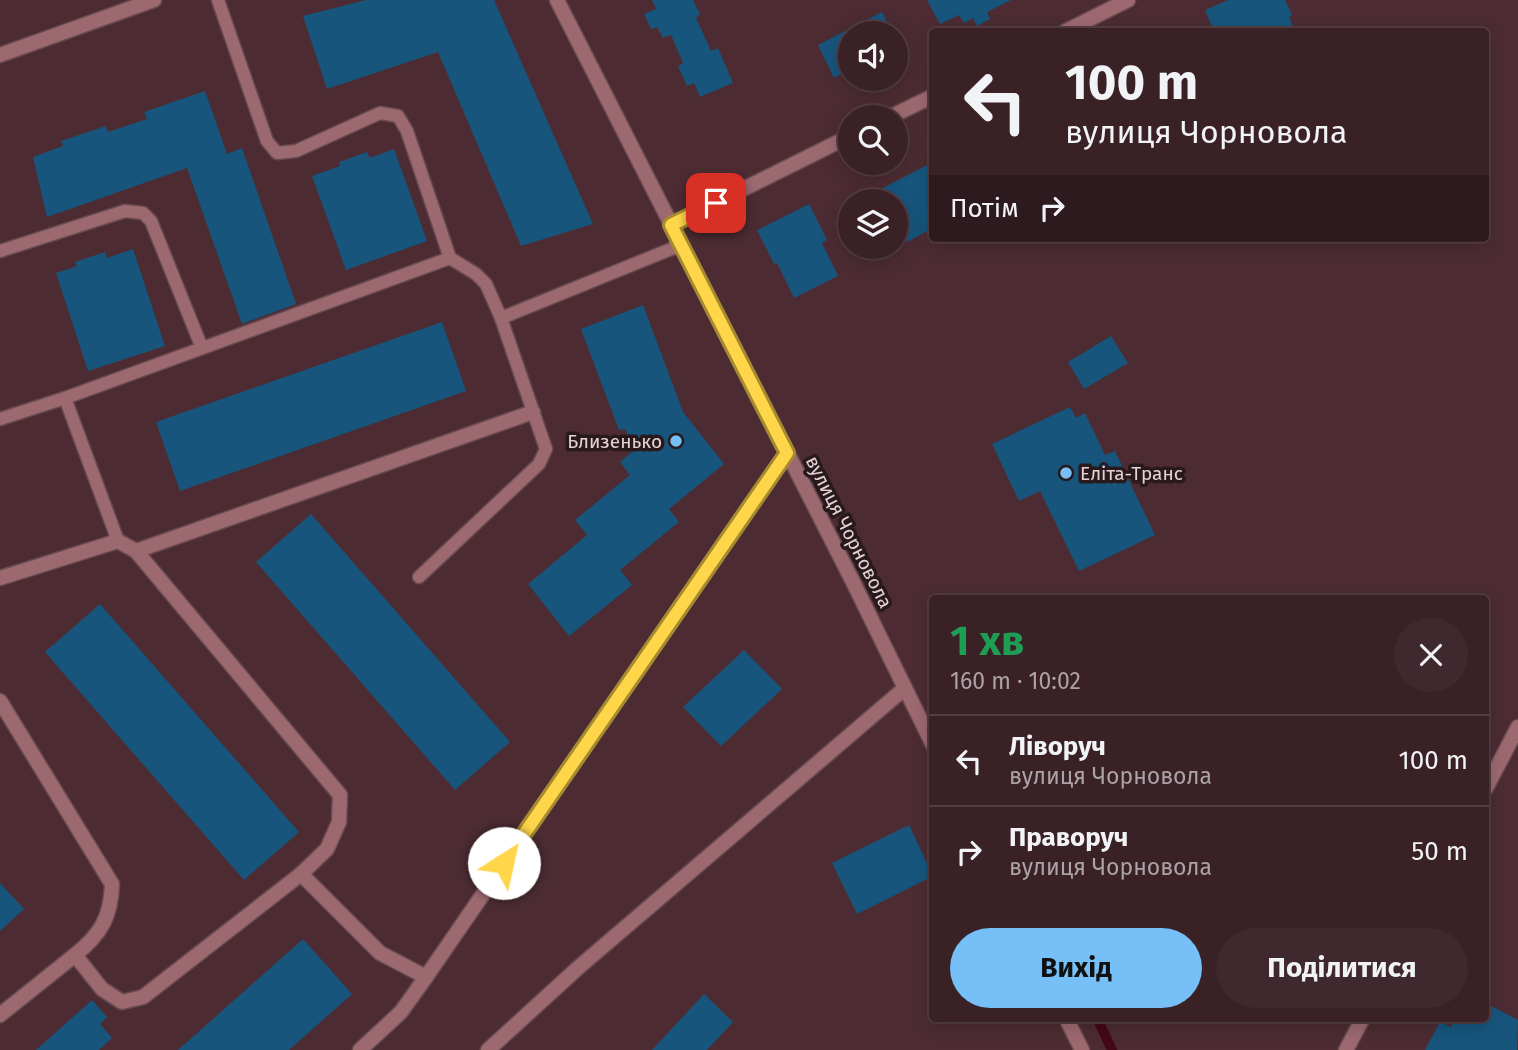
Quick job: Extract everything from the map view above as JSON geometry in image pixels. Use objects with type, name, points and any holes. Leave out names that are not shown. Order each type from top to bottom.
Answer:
[{"type":"street","points":[[0,55],[154,0]]},
{"type":"street","name":"вулиця Чорновола","points":[[557,0],[929,738]]},
{"type":"street","points":[[1072,28],[1128,0]]},
{"type":"street","points":[[908,108],[929,98]]},
{"type":"street","points":[[671,225],[838,142]]},
{"type":"street","points":[[136,551],[533,412]]},
{"type":"street","points":[[360,1050],[401,1012],[787,453]]},
{"type":"street","points":[[0,578],[118,541],[136,551],[340,795],[339,822],[327,849],[302,874],[143,997],[122,1002],[102,989],[75,955]]},
{"type":"street","points":[[488,1050],[579,967],[905,688]]},
{"type":"street","points":[[0,701],[112,884],[111,902],[94,940],[0,1015]]},
{"type":"street","points":[[1489,782],[1518,727]]},
{"type":"street","points":[[302,874],[380,953],[426,977]]},
{"type":"street","points":[[1068,1022],[1082,1050]]},
{"type":"street","points":[[1346,1050],[1361,1022]]},
{"type":"lane","points":[[218,0],[267,141],[277,153],[296,151],[380,113],[398,116],[407,131],[450,258],[476,274],[486,284],[501,318],[546,449],[539,464],[419,577]]},
{"type":"lane","points":[[0,251],[125,211],[143,213],[151,221],[202,348]]},
{"type":"lane","points":[[501,318],[681,245]]},
{"type":"lane","points":[[0,419],[65,398],[450,258]]},
{"type":"lane","points":[[65,398],[118,541]]},
{"type":"building","points":[[366,0],[494,0],[593,224],[521,246],[438,52],[327,89],[303,16]]},
{"type":"building","points":[[652,0],[693,0],[700,14],[696,18],[711,51],[718,48],[733,83],[700,97],[694,83],[687,86],[678,66],[683,63],[671,35],[663,38],[657,27],[651,29],[644,14],[656,9]]},
{"type":"building","points":[[927,0],[1011,0],[987,12],[990,19],[977,26],[973,18],[964,23],[959,15],[940,24]]},
{"type":"building","points":[[1228,0],[1285,0],[1292,15],[1289,17],[1294,28],[1212,28],[1205,10]]},
{"type":"building","points":[[882,12],[887,21],[865,21]]},
{"type":"building","points":[[838,35],[838,76],[834,78],[818,45]]},
{"type":"building","points":[[205,91],[227,154],[242,148],[296,304],[242,324],[187,168],[47,217],[33,157],[63,146],[61,141],[106,126],[108,132],[147,119],[144,112]]},
{"type":"building","points":[[394,149],[427,241],[346,270],[312,176],[367,152],[370,158]]},
{"type":"building","points":[[929,164],[929,230],[908,241],[908,189],[881,189]]},
{"type":"building","points":[[809,204],[827,240],[822,243],[838,276],[794,298],[757,230]]},
{"type":"building","points":[[133,249],[165,346],[88,371],[56,273],[77,266],[75,262],[105,252],[107,258]]},
{"type":"building","points":[[643,305],[683,412],[724,464],[669,509],[679,522],[620,570],[632,585],[569,636],[528,584],[587,535],[575,520],[630,475],[620,462],[634,450],[625,429],[619,430],[581,329]]},
{"type":"building","points":[[442,322],[466,391],[180,491],[156,422]]},
{"type":"building","points":[[1111,336],[1128,363],[1084,389],[1068,362]]},
{"type":"building","name":"Еліта-Транс","points":[[1070,407],[1076,418],[1085,413],[1105,455],[1115,451],[1155,535],[1079,571],[1040,491],[1019,501],[992,444]]},
{"type":"building","points":[[311,514],[510,742],[455,790],[256,562]]},
{"type":"building","points":[[100,604],[299,832],[244,880],[45,652]]},
{"type":"building","points":[[744,650],[782,689],[721,746],[683,707]]},
{"type":"building","points":[[909,825],[929,868],[929,878],[857,914],[832,863]]},
{"type":"building","points":[[0,883],[24,909],[0,931]]},
{"type":"building","points":[[303,939],[352,994],[289,1050],[178,1050]]},
{"type":"building","points":[[704,994],[733,1022],[707,1050],[652,1050]]},
{"type":"building","points":[[92,1000],[107,1017],[100,1024],[112,1038],[99,1050],[36,1050]]},
{"type":"building","points":[[1489,1005],[1518,1020],[1517,1050],[1425,1050],[1440,1022],[1451,1027],[1454,1022],[1489,1022]]},
{"type":"waterway","points":[[1099,1022],[1112,1050]]},
{"type":"place","name":"Близенько","points":[[676,441]]},
{"type":"place","name":"Еліта-Транс","points":[[1066,473]]},
{"type":"route","points":[[504,863],[787,453],[671,225],[716,203]]}]
